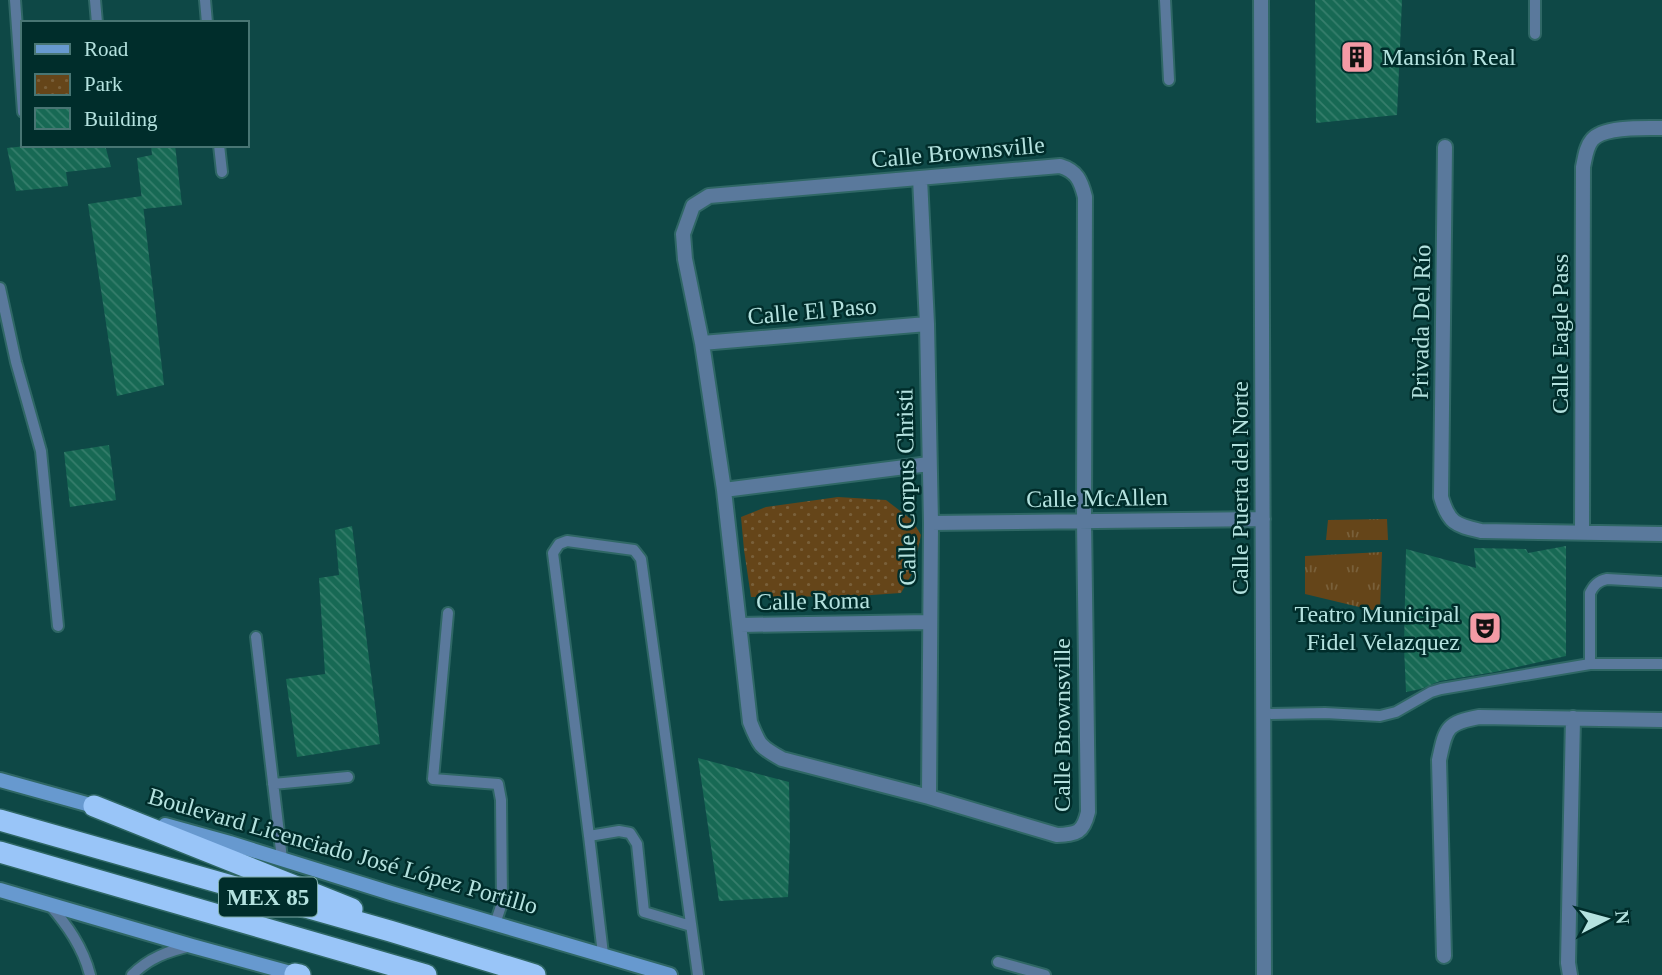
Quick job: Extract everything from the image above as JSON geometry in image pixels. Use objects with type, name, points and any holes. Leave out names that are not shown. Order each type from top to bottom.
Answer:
[{"type":"highway","points":[[94,806],[336,902],[390,932]]},
{"type":"highway","name":"MEX 85","points":[[0,820],[535,975]]},
{"type":"highway","name":"MEX 85","points":[[0,852],[426,975]]},
{"type":"street","name":"Calle Puerta del Norte","points":[[1261,0],[1264,975]]},
{"type":"street","name":"Calle Eagle Pass","points":[[1582,532],[1583,167],[1589,144],[1594,137],[1625,129],[1662,128]]},
{"type":"street","name":"Privada Del Río","points":[[1445,147],[1441,497],[1449,517],[1457,525],[1481,531],[1582,532]]},
{"type":"street","name":"Calle Brownsville","points":[[1060,166],[1070,169],[1082,182],[1087,812],[1082,829],[1070,834],[1057,835],[929,797],[782,759],[765,750],[750,722],[724,490],[683,234],[692,206],[709,196],[920,178],[1060,166]]},
{"type":"street","name":"Calle Corpus Christi","points":[[920,178],[927,324],[931,523],[929,797]]},
{"type":"street","name":"Calle El Paso","points":[[702,342],[927,324]]},
{"type":"street","points":[[724,490],[929,464]]},
{"type":"street","name":"Calle McAllen","points":[[931,523],[1263,519]]},
{"type":"street","points":[[1582,532],[1662,534]]},
{"type":"street","name":"Calle Roma","points":[[740,625],[929,622]]},
{"type":"street","points":[[1444,956],[1439,760],[1449,727],[1459,721],[1479,717],[1662,720]]},
{"type":"street","points":[[1570,975],[1568,963],[1573,718]]},
{"type":"street","name":"Boulevard Licenciado José López Portillo","points":[[0,780],[230,843],[670,975]]},
{"type":"street","points":[[0,890],[298,975]]},
{"type":"lane","points":[[15,0],[21,84]]},
{"type":"lane","points":[[95,0],[97,21]]},
{"type":"lane","points":[[205,0],[207,21]]},
{"type":"lane","points":[[1165,0],[1169,80]]},
{"type":"lane","points":[[1535,0],[1535,34]]},
{"type":"lane","points":[[219,147],[222,172]]},
{"type":"lane","points":[[0,288],[16,362],[41,451],[58,626]]},
{"type":"lane","points":[[603,954],[553,553],[559,544],[567,541],[634,550],[640,559],[698,975]]},
{"type":"lane","points":[[1590,663],[1590,593],[1595,584],[1607,579],[1662,582]]},
{"type":"lane","points":[[448,613],[433,779],[498,784],[501,800],[502,903],[495,924]]},
{"type":"lane","points":[[256,637],[282,859]]},
{"type":"lane","points":[[1263,714],[1380,716],[1396,712],[1441,688],[1590,663],[1662,664]]},
{"type":"lane","points":[[273,783],[348,777]]},
{"type":"lane","points":[[589,836],[619,831],[630,833],[636,844],[644,912],[691,926]]},
{"type":"lane","points":[[49,904],[77,942],[90,975]]},
{"type":"lane","points":[[132,975],[158,955],[192,946]]},
{"type":"lane","points":[[998,962],[1045,975]]},
{"type":"green space","points":[[838,497],[886,500],[912,520],[921,535],[913,572],[901,593],[751,597],[741,517],[766,507]]},
{"type":"green space","points":[[1387,519],[1388,540],[1326,540],[1328,520]]},
{"type":"green space","points":[[1382,552],[1380,612],[1305,594],[1305,556]]},
{"type":"building","name":"Mansión Real","points":[[1315,0],[1402,0],[1397,115],[1316,123]]},
{"type":"building","points":[[106,147],[111,167],[66,172],[68,186],[16,191],[7,148]]},
{"type":"building","points":[[151,147],[175,147],[182,205],[143,209],[137,158],[152,155]]},
{"type":"building","points":[[142,196],[164,385],[117,396],[88,204]]},
{"type":"building","points":[[109,445],[116,500],[70,507],[64,452]]},
{"type":"building","points":[[352,526],[380,744],[297,757],[286,679],[325,674],[319,578],[339,575],[335,530]]},
{"type":"building","name":"Teatro Municipal Fidel Velazquez","points":[[1566,546],[1566,656],[1440,681],[1406,692],[1406,549],[1476,568],[1474,548],[1526,549],[1528,553]]},
{"type":"building","points":[[698,758],[789,782],[788,897],[719,901]]},
{"type":"place","name":"Mansión Real","points":[[1357,57]]},
{"type":"place","name":"Teatro Municipal Fidel Velazquez","points":[[1485,628]]}]
